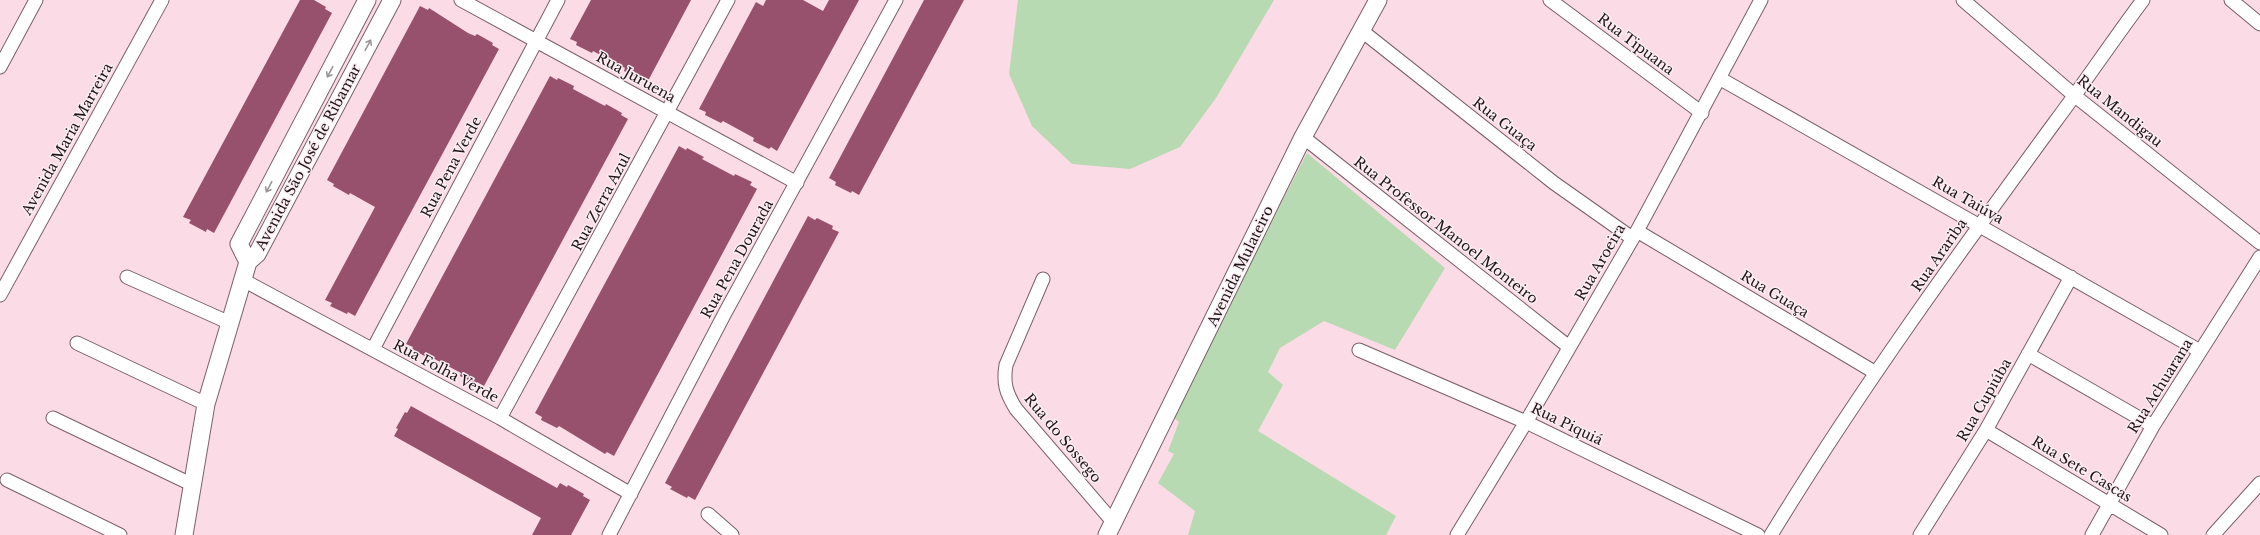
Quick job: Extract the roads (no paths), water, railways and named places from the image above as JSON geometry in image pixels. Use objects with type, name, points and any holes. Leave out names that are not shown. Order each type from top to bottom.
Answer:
[{"type":"street","points":[[0,67],[36,0]]},
{"type":"street","name":"Avenida Maria Marreira","points":[[0,295],[162,0]]},
{"type":"street","name":"Avenida São José de Ribamar","points":[[367,0],[239,244],[248,262],[257,254],[392,0]]},
{"type":"street","name":"Rua Juruena","points":[[461,0],[797,183]]},
{"type":"street","name":"Rua Pena Verde","points":[[373,349],[558,0]]},
{"type":"street","name":"Rua Zerra Azul","points":[[500,418],[728,0]]},
{"type":"street","name":"Rua Pena Dourada","points":[[608,535],[631,494],[725,313],[896,0]]},
{"type":"street","name":"Avenida Mulateiro","points":[[1111,529],[1303,137],[1378,0]]},
{"type":"street","name":"Rua Tipuana","points":[[1550,0],[1702,113]]},
{"type":"street","name":"Rua Aroeira","points":[[1457,535],[1526,422],[1634,234],[1702,113],[1761,0]]},
{"type":"street","name":"Rua Mandigau","points":[[1962,0],[2075,96],[2260,243]]},
{"type":"street","name":"Rua Arariba","points":[[1771,535],[1815,463],[1876,373],[1980,224],[2075,96],[2143,0]]},
{"type":"street","points":[[2230,0],[2260,24]]},
{"type":"street","name":"Rua Guaça","points":[[1362,31],[1554,183],[1634,234],[1876,373]]},
{"type":"street","name":"Rua Taiúva","points":[[1719,78],[1980,224],[2200,351]]},
{"type":"street","name":"Rua Professor Manoel Monteiro","points":[[1303,137],[1569,347]]},
{"type":"street","name":"Rua Achuarana","points":[[2092,535],[2153,426],[2260,257]]},
{"type":"street","points":[[184,535],[206,404],[248,262]]},
{"type":"street","points":[[127,277],[230,323]]},
{"type":"street","name":"Rua Cupiúba","points":[[1920,535],[1986,430],[2070,277]]},
{"type":"street","name":"Rua do Sossego","points":[[1043,279],[1006,365],[1003,379],[1007,395],[1016,409],[1111,529]]},
{"type":"street","name":"Rua Folha Verde","points":[[243,280],[500,418],[631,494]]},
{"type":"street","points":[[77,343],[206,404]]},
{"type":"street","name":"Rua Piquiá","points":[[1359,350],[1526,422],[1758,535]]},
{"type":"street","points":[[2028,354],[2153,426]]},
{"type":"street","points":[[53,418],[192,486]]},
{"type":"street","name":"Rua Sete Cascas","points":[[1986,430],[2161,535]]},
{"type":"street","points":[[7,480],[120,535]]},
{"type":"street","points":[[2213,535],[2260,483]]},
{"type":"street","points":[[708,514],[732,535]]}]
